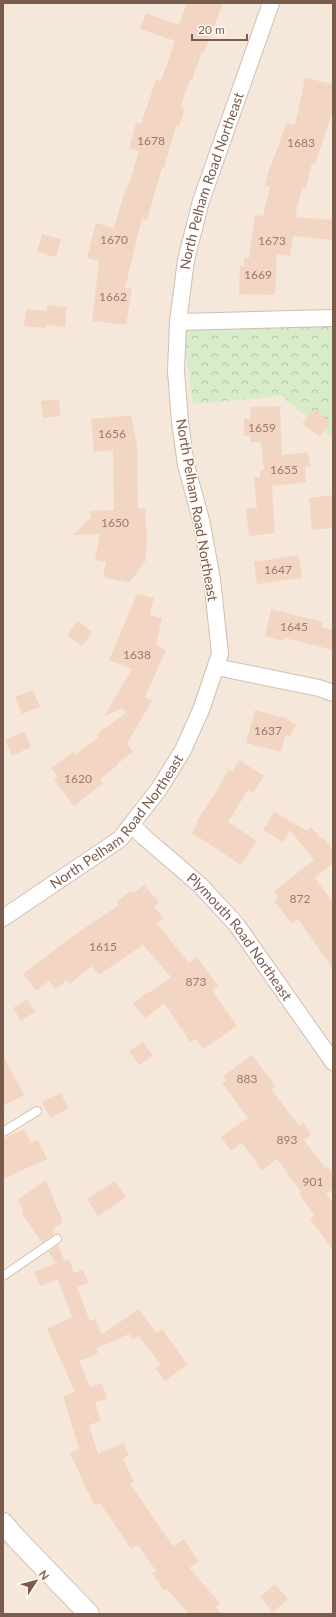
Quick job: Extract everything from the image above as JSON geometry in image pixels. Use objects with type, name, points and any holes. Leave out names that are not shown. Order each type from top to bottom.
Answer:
[{"type":"street","name":"North Pelham Road Northeast","points":[[3,918],[120,840],[159,789],[183,750],[202,710],[220,654],[212,578],[201,520],[186,465],[180,422],[176,371],[178,322],[186,260],[201,201],[271,3]]},
{"type":"street","points":[[178,322],[333,318]]},
{"type":"street","points":[[216,667],[319,688],[333,693]]},
{"type":"street","name":"Plymouth Road Northeast","points":[[132,825],[200,885],[236,924],[333,1062]]},
{"type":"street","points":[[3,1523],[90,1614]]},
{"type":"lane","points":[[3,1132],[37,1111]]},
{"type":"lane","points":[[3,1276],[57,1239]]},
{"type":"shaded area","points":[[3,3],[333,3],[333,324],[193,404],[282,396],[333,439],[333,1614],[3,1614]]},
{"type":"green space","points":[[333,324],[333,439],[282,396],[193,404],[182,325]]},
{"type":"building","points":[[187,3],[223,3],[204,53],[202,52],[180,108],[185,109],[179,126],[176,125],[147,220],[142,218],[125,288],[132,289],[126,325],[92,321],[99,261],[87,258],[96,223],[114,228],[126,187],[128,187],[139,151],[129,148],[136,123],[141,124],[156,80],[161,81],[175,41],[140,29],[146,13],[179,25]]},
{"type":"building","points":[[305,78],[333,84],[333,111],[315,164],[312,163],[306,188],[302,187],[295,217],[333,220],[333,240],[293,236],[290,256],[277,254],[275,295],[239,294],[240,266],[244,266],[244,258],[249,258],[255,215],[263,216],[270,187],[265,186],[269,169],[286,123],[295,125]]},
{"type":"building","points":[[42,234],[61,239],[56,257],[37,252]]},
{"type":"building","points":[[47,305],[67,307],[65,327],[47,325],[46,328],[24,326],[26,309],[47,311]]},
{"type":"building","points":[[59,399],[60,416],[43,418],[41,401]]},
{"type":"building","points":[[280,406],[282,455],[308,452],[310,466],[305,467],[306,482],[272,486],[275,533],[249,536],[246,509],[257,508],[254,477],[260,477],[260,471],[264,470],[261,442],[250,442],[250,436],[244,436],[244,419],[251,419],[250,407]]},
{"type":"building","points":[[314,409],[331,422],[320,437],[302,424]]},
{"type":"building","points":[[131,415],[137,445],[138,509],[145,508],[147,537],[146,560],[129,583],[103,577],[106,562],[95,560],[100,534],[73,535],[91,517],[90,511],[114,510],[113,450],[94,452],[91,419]]},
{"type":"building","points":[[333,495],[333,528],[312,530],[309,498]]},
{"type":"building","points":[[299,555],[302,578],[257,584],[254,562]]},
{"type":"building","points":[[137,594],[154,598],[150,615],[162,618],[156,645],[166,650],[145,697],[152,701],[127,743],[133,752],[100,779],[103,783],[74,806],[54,780],[58,777],[51,768],[73,752],[75,755],[99,737],[97,734],[126,713],[123,708],[104,716],[132,669],[109,660]]},
{"type":"building","points":[[271,609],[323,622],[322,627],[333,630],[333,650],[285,638],[284,641],[265,636]]},
{"type":"building","points":[[78,621],[92,632],[82,646],[67,635]]},
{"type":"building","points":[[33,690],[40,707],[22,714],[15,697]]},
{"type":"building","points":[[255,710],[289,719],[289,721],[297,724],[289,737],[285,736],[281,752],[246,743]]},
{"type":"building","points":[[24,732],[31,747],[12,756],[5,740]]},
{"type":"building","points":[[239,760],[264,776],[253,793],[248,790],[228,822],[257,841],[241,865],[192,833],[198,823],[196,822],[229,769],[232,772]]},
{"type":"building","points":[[274,812],[307,831],[311,827],[322,839],[324,838],[333,850],[333,863],[315,878],[333,903],[333,969],[298,919],[292,924],[274,901],[278,898],[274,891],[314,860],[290,830],[283,842],[263,830]]},
{"type":"building","points":[[144,885],[159,902],[154,907],[164,918],[157,924],[189,963],[197,957],[218,986],[212,990],[237,1026],[203,1049],[196,1039],[190,1042],[164,1003],[146,1018],[133,1004],[147,992],[148,993],[171,977],[143,945],[99,975],[92,966],[70,984],[67,980],[55,989],[49,981],[36,991],[23,974],[70,938],[119,905],[117,902],[130,891],[133,894]]},
{"type":"building","points":[[27,999],[35,1012],[21,1021],[13,1008]]},
{"type":"building","points":[[143,1042],[153,1056],[139,1065],[129,1051]]},
{"type":"building","points":[[3,1055],[24,1095],[3,1106]]},
{"type":"building","points":[[252,1055],[275,1086],[271,1089],[299,1126],[303,1123],[311,1135],[304,1140],[325,1168],[327,1166],[333,1175],[333,1189],[326,1194],[333,1203],[333,1250],[310,1219],[314,1215],[299,1194],[301,1192],[277,1159],[262,1170],[242,1143],[231,1151],[221,1137],[248,1118],[222,1083],[226,1081],[223,1076]]},
{"type":"building","points":[[61,1093],[68,1109],[50,1118],[42,1102]]},
{"type":"building","points":[[24,1129],[31,1143],[38,1140],[47,1159],[3,1179],[3,1139]]},
{"type":"building","points":[[46,1180],[63,1222],[52,1229],[55,1234],[42,1243],[21,1212],[24,1211],[17,1200]]},
{"type":"building","points":[[115,1181],[126,1197],[98,1216],[87,1199]]},
{"type":"building","points":[[58,1245],[64,1260],[69,1259],[74,1273],[83,1270],[88,1283],[77,1287],[90,1321],[95,1319],[102,1334],[139,1309],[156,1333],[162,1329],[187,1364],[165,1381],[155,1368],[161,1365],[139,1336],[133,1340],[129,1334],[96,1348],[98,1353],[79,1361],[90,1387],[102,1383],[107,1399],[95,1402],[101,1421],[89,1425],[98,1454],[123,1443],[129,1455],[123,1458],[134,1482],[130,1484],[173,1546],[184,1539],[199,1562],[189,1568],[220,1603],[216,1607],[222,1614],[189,1614],[167,1589],[164,1591],[152,1573],[156,1571],[138,1545],[131,1549],[100,1503],[94,1505],[70,1453],[79,1449],[63,1396],[75,1392],[47,1329],[72,1317],[58,1280],[40,1286],[34,1272],[56,1263],[48,1252]]},
{"type":"building","points":[[275,1584],[288,1599],[273,1612],[260,1597]]}]
